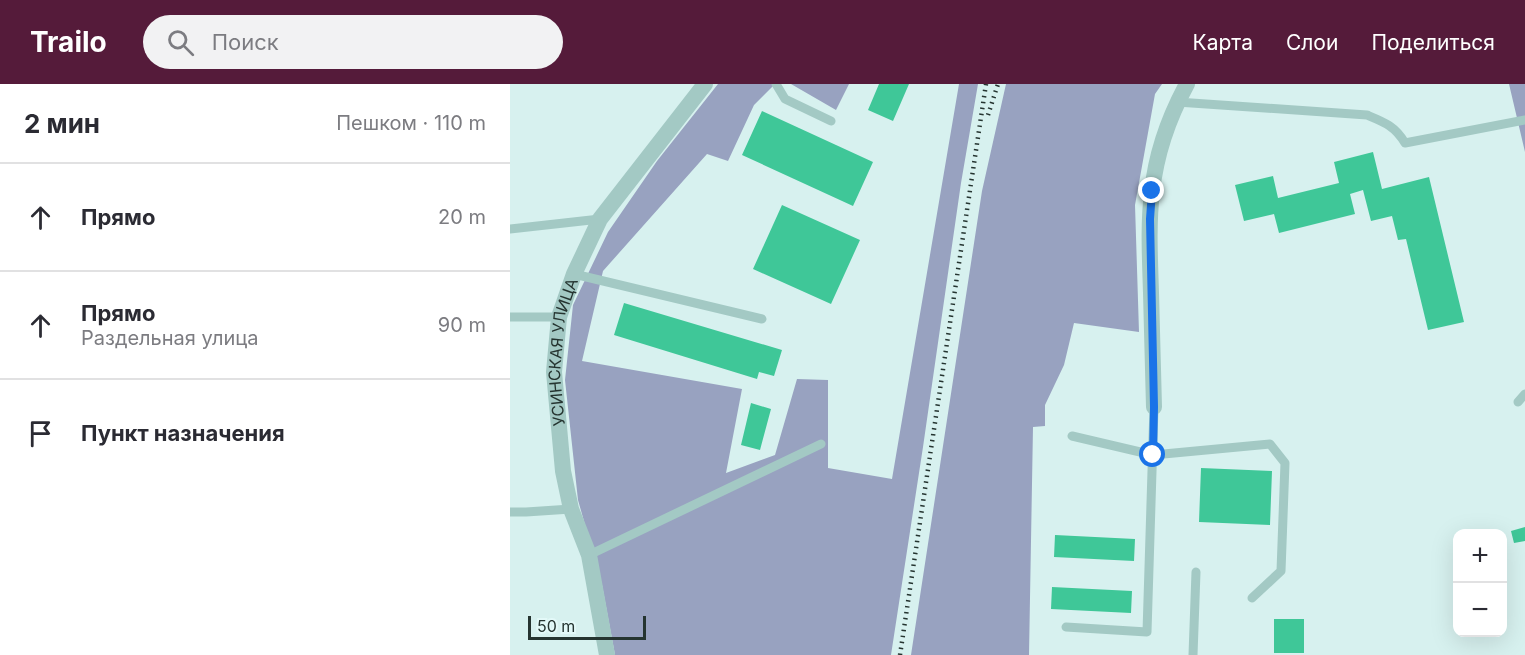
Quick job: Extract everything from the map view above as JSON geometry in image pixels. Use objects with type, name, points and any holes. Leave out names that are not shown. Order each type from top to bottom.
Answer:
[{"type":"street","name":"УСИНСКАЯ УЛИЦА","points":[[607,655],[589,555],[571,509],[562,471],[554,372],[560,317],[574,274],[600,219],[705,84]]},
{"type":"street","points":[[1154,407],[1150,247],[1152,191],[1165,133],[1187,84]]},
{"type":"lane","points":[[776,84],[785,99],[831,121]]},
{"type":"lane","points":[[1177,102],[1367,115],[1392,127],[1405,143],[1525,120]]},
{"type":"lane","points":[[510,229],[600,219]]},
{"type":"lane","points":[[574,274],[762,320]]},
{"type":"lane","points":[[510,317],[560,317]]},
{"type":"lane","points":[[1518,402],[1525,393]]},
{"type":"lane","points":[[1066,627],[1147,632],[1154,407]]},
{"type":"lane","points":[[1072,436],[1153,455],[1270,444],[1285,463],[1281,571],[1252,598]]},
{"type":"lane","points":[[589,555],[821,444]]},
{"type":"lane","points":[[510,512],[571,509]]},
{"type":"lane","points":[[1193,655],[1196,572]]},
{"type":"shaded area","points":[[718,84],[775,84],[754,105],[728,161],[707,154],[603,271],[582,361],[742,389],[726,473],[775,455],[797,379],[828,380],[828,468],[892,479],[959,84],[978,84],[961,183],[891,655],[615,655],[602,585],[578,500],[565,380],[573,305],[608,232],[657,161]]},
{"type":"shaded area","points":[[791,84],[849,84],[836,110]]},
{"type":"shaded area","points":[[1006,84],[1162,84],[1155,94],[1135,205],[1139,332],[1074,323],[1064,365],[1045,405],[1045,426],[1033,427],[1029,655],[911,655],[982,191]]},
{"type":"shaded area","points":[[1509,84],[1525,84],[1525,152]]},
{"type":"building","points":[[879,84],[909,84],[893,121],[868,110]]},
{"type":"building","points":[[762,111],[873,162],[853,206],[742,155]]},
{"type":"building","points":[[1373,152],[1382,189],[1429,177],[1464,322],[1428,330],[1406,239],[1398,240],[1392,216],[1371,221],[1363,190],[1350,194],[1355,214],[1279,233],[1274,214],[1244,221],[1235,185],[1273,176],[1278,198],[1339,183],[1334,162]]},
{"type":"building","points":[[782,205],[860,240],[831,304],[753,269]]},
{"type":"building","points":[[624,303],[782,350],[774,376],[759,372],[757,379],[614,335]]},
{"type":"building","points":[[751,403],[771,409],[760,450],[741,445]]},
{"type":"building","points":[[1201,468],[1272,471],[1270,525],[1199,522]]},
{"type":"building","points":[[1525,527],[1525,541],[1514,543],[1511,531]]},
{"type":"building","points":[[1055,535],[1135,539],[1134,561],[1054,557]]},
{"type":"building","points":[[1052,587],[1132,591],[1131,613],[1051,609]]},
{"type":"building","points":[[1274,619],[1304,619],[1304,653],[1274,653]]},
{"type":"railway","points":[[900,655],[986,84]]},
{"type":"railway","points":[[988,115],[998,84]]},
{"type":"route","points":[[1152,191],[1150,247],[1153,455]]}]
